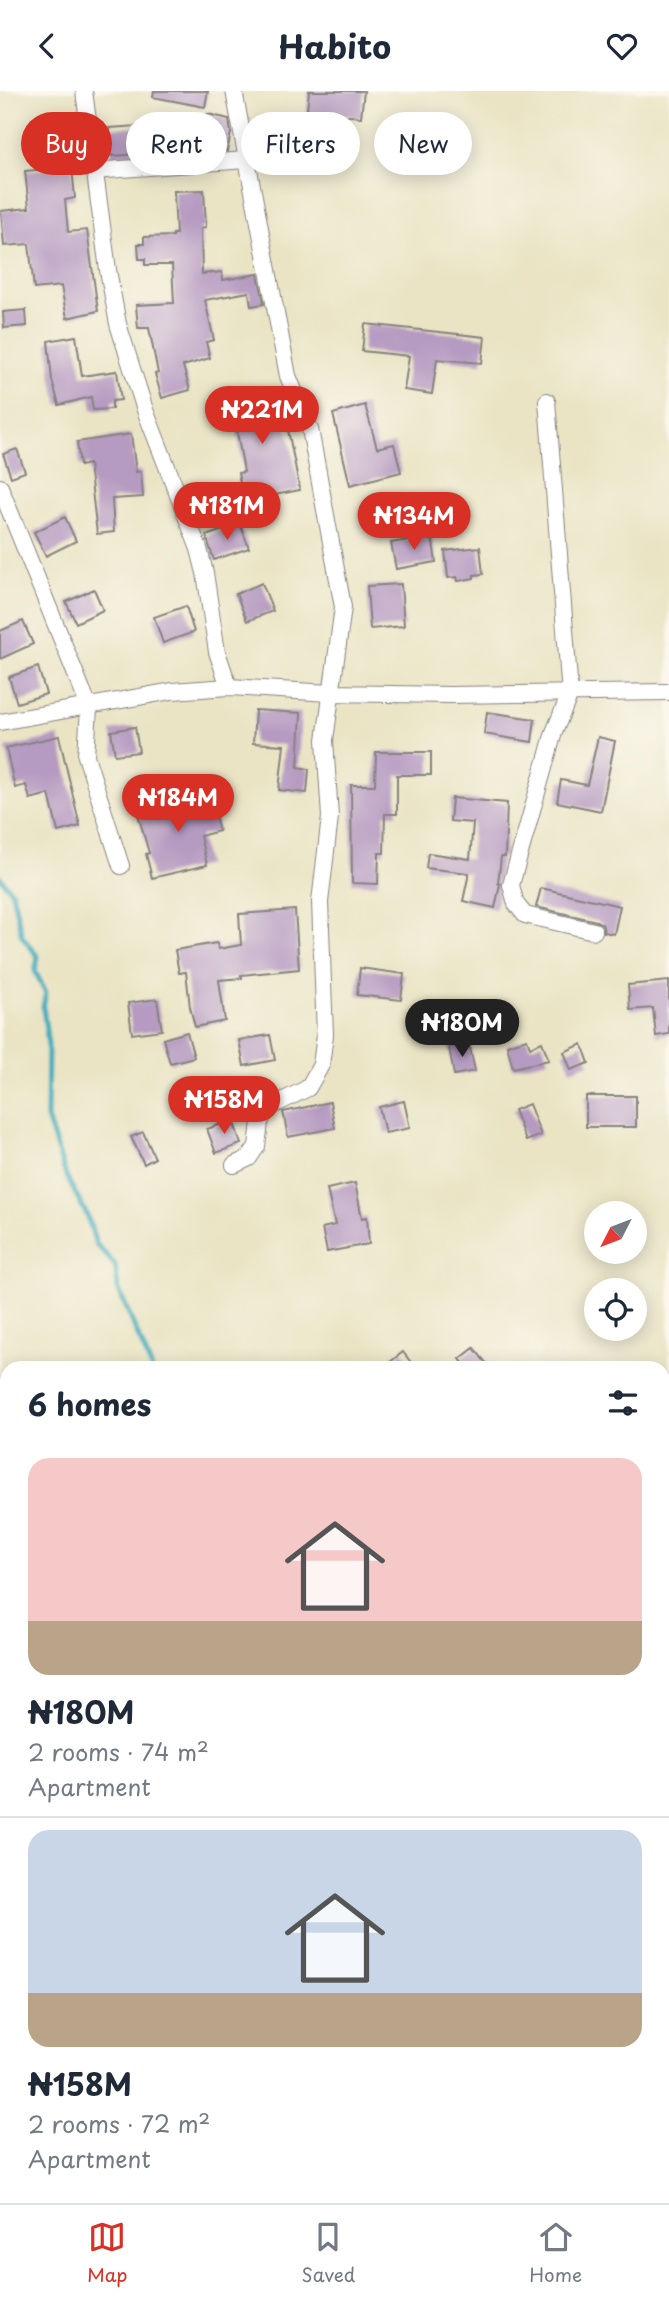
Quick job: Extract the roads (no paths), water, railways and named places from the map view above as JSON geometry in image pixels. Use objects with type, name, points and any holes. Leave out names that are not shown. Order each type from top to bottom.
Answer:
[{"type":"street","points":[[84,91],[87,112]]},
{"type":"street","points":[[234,91],[241,131]]},
{"type":"street","points":[[112,170],[241,160]]},
{"type":"street","points":[[95,175],[118,324],[145,409],[199,549],[217,652],[229,687]]},
{"type":"street","points":[[234,1165],[249,1157],[257,1146],[260,1122],[264,1114],[272,1106],[308,1088],[321,1065],[325,1035],[320,902],[330,817],[326,740],[343,607],[310,429],[288,376],[249,175]]},
{"type":"street","points":[[547,401],[569,694],[554,732],[512,885],[516,904],[525,915],[593,931]]},
{"type":"street","points":[[0,487],[89,707],[86,756],[121,866]]},
{"type":"street","points":[[0,722],[172,691],[229,687],[330,694],[669,692]]},
{"type":"waterway","points":[[0,877],[12,892],[22,936],[38,957],[35,971],[46,993],[43,1007],[48,1045],[47,1118],[66,1176],[87,1215],[96,1244],[115,1265],[118,1288],[149,1361]]}]
